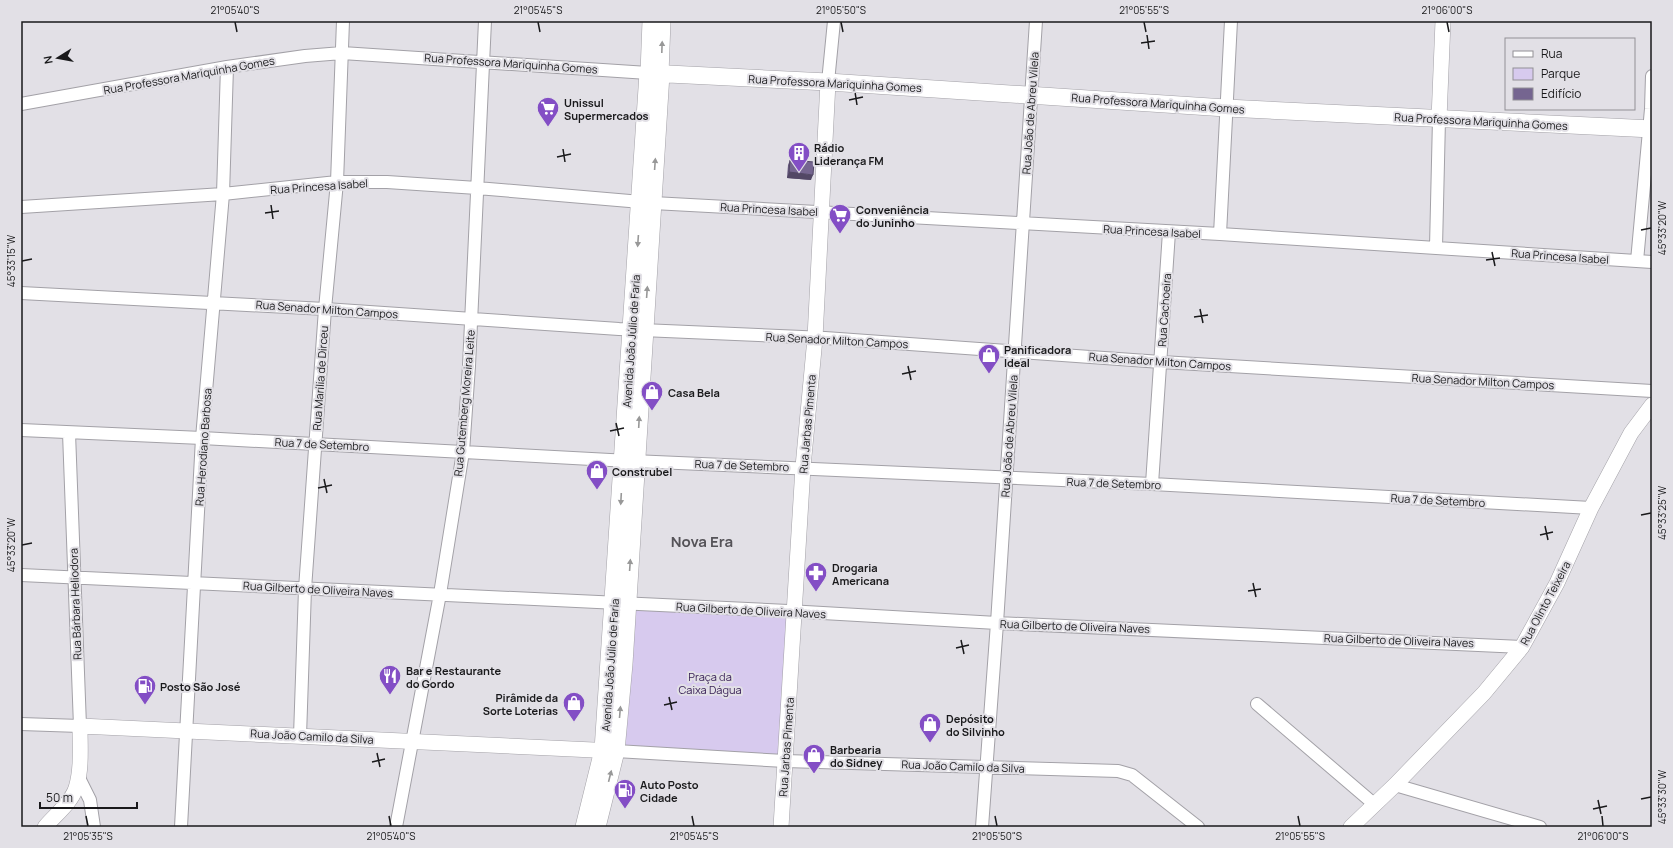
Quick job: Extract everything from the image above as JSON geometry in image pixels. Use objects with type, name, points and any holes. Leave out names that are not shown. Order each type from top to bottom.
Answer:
[{"type":"main road","name":"Rua Professora Mariquinha Gomes","points":[[654,74],[828,82],[1226,108],[1650,129]]},
{"type":"main road","name":"Avenida João Júlio de Faria","points":[[584,827],[597,802],[610,751],[621,604],[654,74]]},
{"type":"main road","name":"Avenida João Júlio de Faria","points":[[597,802],[597,827]]},
{"type":"street","name":"Rua Marília de Dirceu","points":[[300,736],[305,589],[325,309],[337,182],[343,21]]},
{"type":"street","name":"Rua Gutemberg Moreira Leite","points":[[396,827],[440,594],[463,452],[486,21]]},
{"type":"street","name":"Avenida João Júlio de Faria","points":[[650,21],[654,74]]},
{"type":"street","name":"Avenida João Júlio de Faria","points":[[654,74],[663,21]]},
{"type":"street","name":"Rua Jarbas Pimenta","points":[[781,827],[796,612],[803,467],[815,338],[828,82],[834,21]]},
{"type":"street","name":"Rua João de Abreu Vilela","points":[[982,827],[985,767],[997,623],[1036,21]]},
{"type":"street","points":[[1220,234],[1231,21]]},
{"type":"street","points":[[1436,247],[1443,21]]},
{"type":"street","name":"Rua Professora Mariquinha Gomes","points":[[21,104],[228,67],[342,52],[654,74]]},
{"type":"street","name":"Rua Herodiano Barbosa","points":[[181,827],[202,438],[223,194],[228,67]]},
{"type":"street","points":[[1637,261],[1650,129],[1652,76]]},
{"type":"street","name":"Rua Princesa Isabel","points":[[21,207],[223,194],[337,182],[387,182],[646,202],[1220,234],[1652,262]]},
{"type":"street","name":"Rua Cachoeira","points":[[1152,484],[1169,232]]},
{"type":"street","name":"Rua Senador Milton Campos","points":[[21,293],[214,302],[638,330],[815,338],[1161,362],[1652,391]]},
{"type":"street","name":"Rua Olinto Teixeira","points":[[1351,827],[1395,785],[1484,693],[1522,646],[1557,583],[1591,508],[1631,433],[1652,405]]},
{"type":"street","name":"Rua 7 de Setembro","points":[[21,430],[202,438],[630,461],[803,467],[1152,484],[1591,508]]},
{"type":"street","name":"Rua Bárbara Heliodora","points":[[70,433],[80,726],[77,782],[90,800],[94,827]]},
{"type":"street","name":"Rua Gilberto de Oliveira Naves","points":[[21,575],[440,594],[997,623],[1522,646]]},
{"type":"street","points":[[1257,704],[1374,804]]},
{"type":"street","name":"Rua João Camilo da Silva","points":[[21,724],[412,741],[785,761],[1118,771],[1132,775],[1198,827]]},
{"type":"street","points":[[45,827],[68,801],[77,782]]},
{"type":"street","points":[[1395,785],[1540,827]]},
{"type":"green space","name":"Praça da Caixa Dágua","points":[[631,608],[793,619],[781,756],[619,747]]},
{"type":"building","points":[[790,160],[814,162],[813,175],[789,172]]},
{"type":"place","name":"Unissul Supermercados","points":[[548,128]]},
{"type":"place","name":"Rádio Liderança FM","points":[[799,172]]},
{"type":"place","name":"Conveniência do Juninho","points":[[840,234]]},
{"type":"place","name":"Panificadora Ideal","points":[[989,374]]},
{"type":"place","name":"Casa Bela","points":[[652,412]]},
{"type":"place","name":"Construbel","points":[[597,490]]},
{"type":"place","name":"Drogaria Americana","points":[[816,592]]},
{"type":"place","name":"Bar e Restaurante do Gordo","points":[[390,696]]},
{"type":"place","name":"Posto São José","points":[[145,706]]},
{"type":"place","name":"Pirâmide da Sorte Loterias","points":[[574,722]]},
{"type":"place","name":"Depósito do Silvinho","points":[[930,744]]},
{"type":"place","name":"Barbearia do Sidney","points":[[814,774]]},
{"type":"place","name":"Auto Posto Cidade","points":[[625,810]]},
{"type":"district","name":"Nova Era","points":[[702,541]]}]
